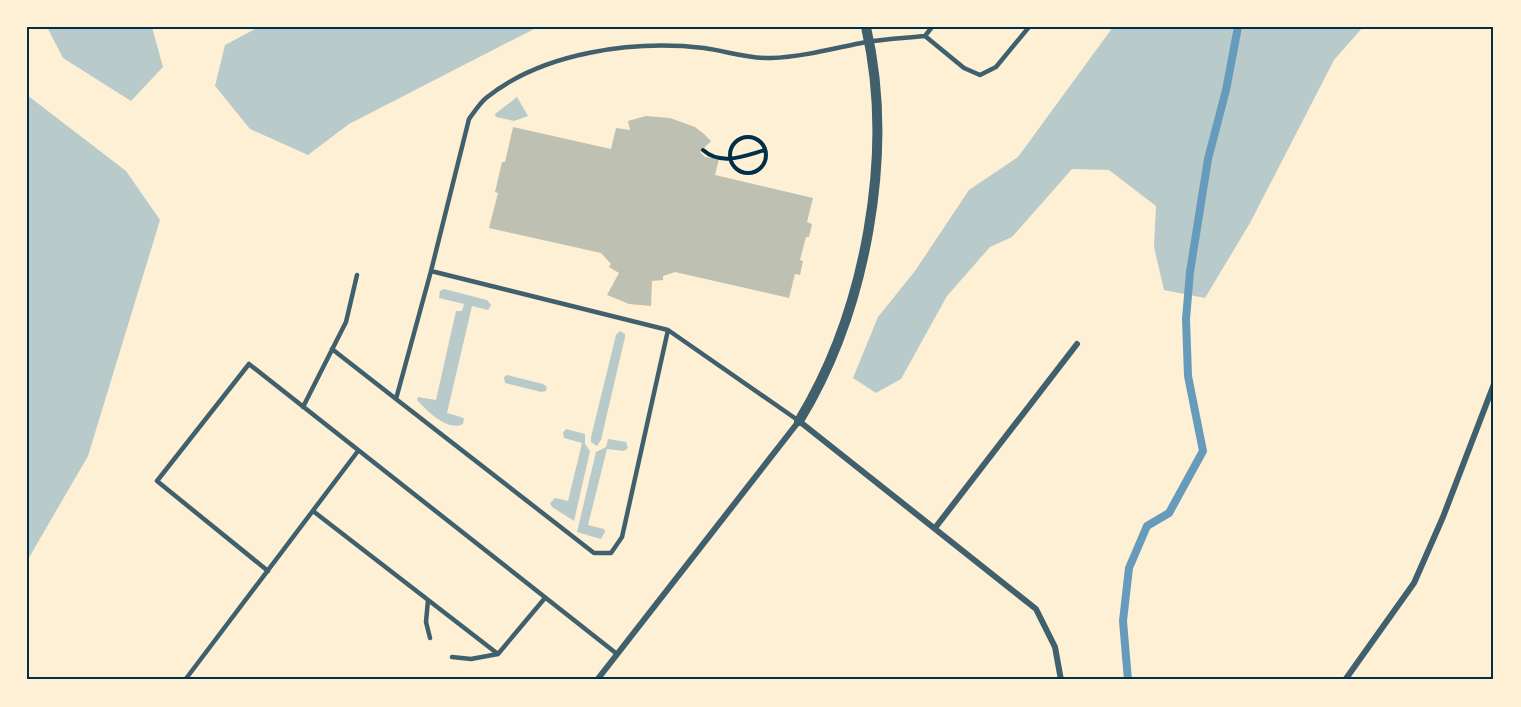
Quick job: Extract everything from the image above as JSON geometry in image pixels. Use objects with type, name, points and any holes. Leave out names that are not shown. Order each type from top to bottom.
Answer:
[{"type":"street","points":[[597,680],[799,421],[817,391],[850,311],[872,215],[877,115],[866,27]]},
{"type":"street","points":[[935,528],[1077,344]]},
{"type":"street","points":[[1345,680],[1414,584],[1443,517],[1494,384]]},
{"type":"street","points":[[799,421],[1036,609],[1055,647],[1061,680]]},
{"type":"lane","points":[[396,399],[469,119],[485,99],[523,76],[557,62],[593,52],[619,48],[672,46],[704,48],[769,58],[798,56],[869,42],[925,36],[932,27]]},
{"type":"lane","points":[[925,36],[964,69],[980,75],[996,67],[1029,27]]},
{"type":"lane","points":[[431,271],[668,330],[799,421]]},
{"type":"lane","points":[[303,407],[346,322],[357,275]]},
{"type":"lane","points":[[332,349],[594,554],[611,553],[622,537],[668,330]]},
{"type":"lane","points":[[268,571],[157,481],[249,364],[617,654]]},
{"type":"lane","points":[[195,680],[187,678],[358,451]]},
{"type":"lane","points":[[313,511],[498,654]]},
{"type":"lane","points":[[452,657],[471,659],[498,654],[545,598]]},
{"type":"lane","points":[[428,600],[426,622],[430,638]]},
{"type":"path","points":[[750,136],[758,139],[765,150],[764,165],[759,170],[750,173],[742,173],[731,160],[730,152],[742,138],[750,136]]},
{"type":"path","points":[[703,150],[731,160],[765,150]]},
{"type":"shaded area","points":[[47,27],[152,27],[163,67],[131,101],[63,58]]},
{"type":"shaded area","points":[[259,27],[538,27],[349,124],[308,155],[250,129],[215,86],[225,45]]},
{"type":"shaded area","points":[[1113,27],[1363,27],[1334,60],[1250,223],[1205,298],[1164,290],[1154,247],[1156,206],[1109,170],[1072,169],[1012,237],[990,247],[947,296],[901,379],[876,393],[853,378],[878,317],[915,271],[969,190],[1018,157]]},
{"type":"shaded area","points":[[27,95],[126,171],[160,220],[88,456],[27,561]]},
{"type":"shaded area","points":[[517,97],[528,116],[514,121],[496,117],[495,114]]},
{"type":"shaded area","points":[[444,289],[487,300],[491,305],[488,310],[472,306],[447,413],[464,418],[463,424],[457,426],[444,423],[417,400],[418,397],[436,400],[456,311],[462,311],[464,304],[439,298],[440,291]]},
{"type":"shaded area","points":[[620,331],[625,334],[625,337],[601,440],[597,446],[591,442],[591,437],[616,335]]},
{"type":"shaded area","points":[[507,375],[543,384],[547,387],[546,391],[541,392],[505,383],[504,377]]},
{"type":"shaded area","points":[[566,429],[585,434],[585,444],[590,451],[574,521],[552,507],[550,503],[555,498],[568,501],[582,443],[564,438],[563,433]]},
{"type":"shaded area","points":[[608,439],[626,442],[628,448],[624,451],[607,449],[588,525],[604,529],[605,532],[601,539],[577,532],[596,452],[606,447]]},
{"type":"building","points":[[646,116],[670,118],[695,127],[704,134],[711,141],[700,152],[705,157],[719,159],[715,175],[813,198],[807,222],[812,224],[800,260],[803,261],[800,275],[795,274],[789,298],[675,272],[663,276],[663,280],[652,281],[651,306],[629,304],[607,295],[619,273],[609,267],[611,264],[601,253],[489,228],[498,193],[495,192],[502,162],[505,162],[513,127],[611,149],[616,128],[630,130],[628,121]]},
{"type":"waterway","points":[[1128,680],[1123,621],[1129,568],[1147,526],[1169,513],[1203,451],[1188,376],[1186,319],[1190,272],[1208,159],[1226,90],[1238,27]]}]
